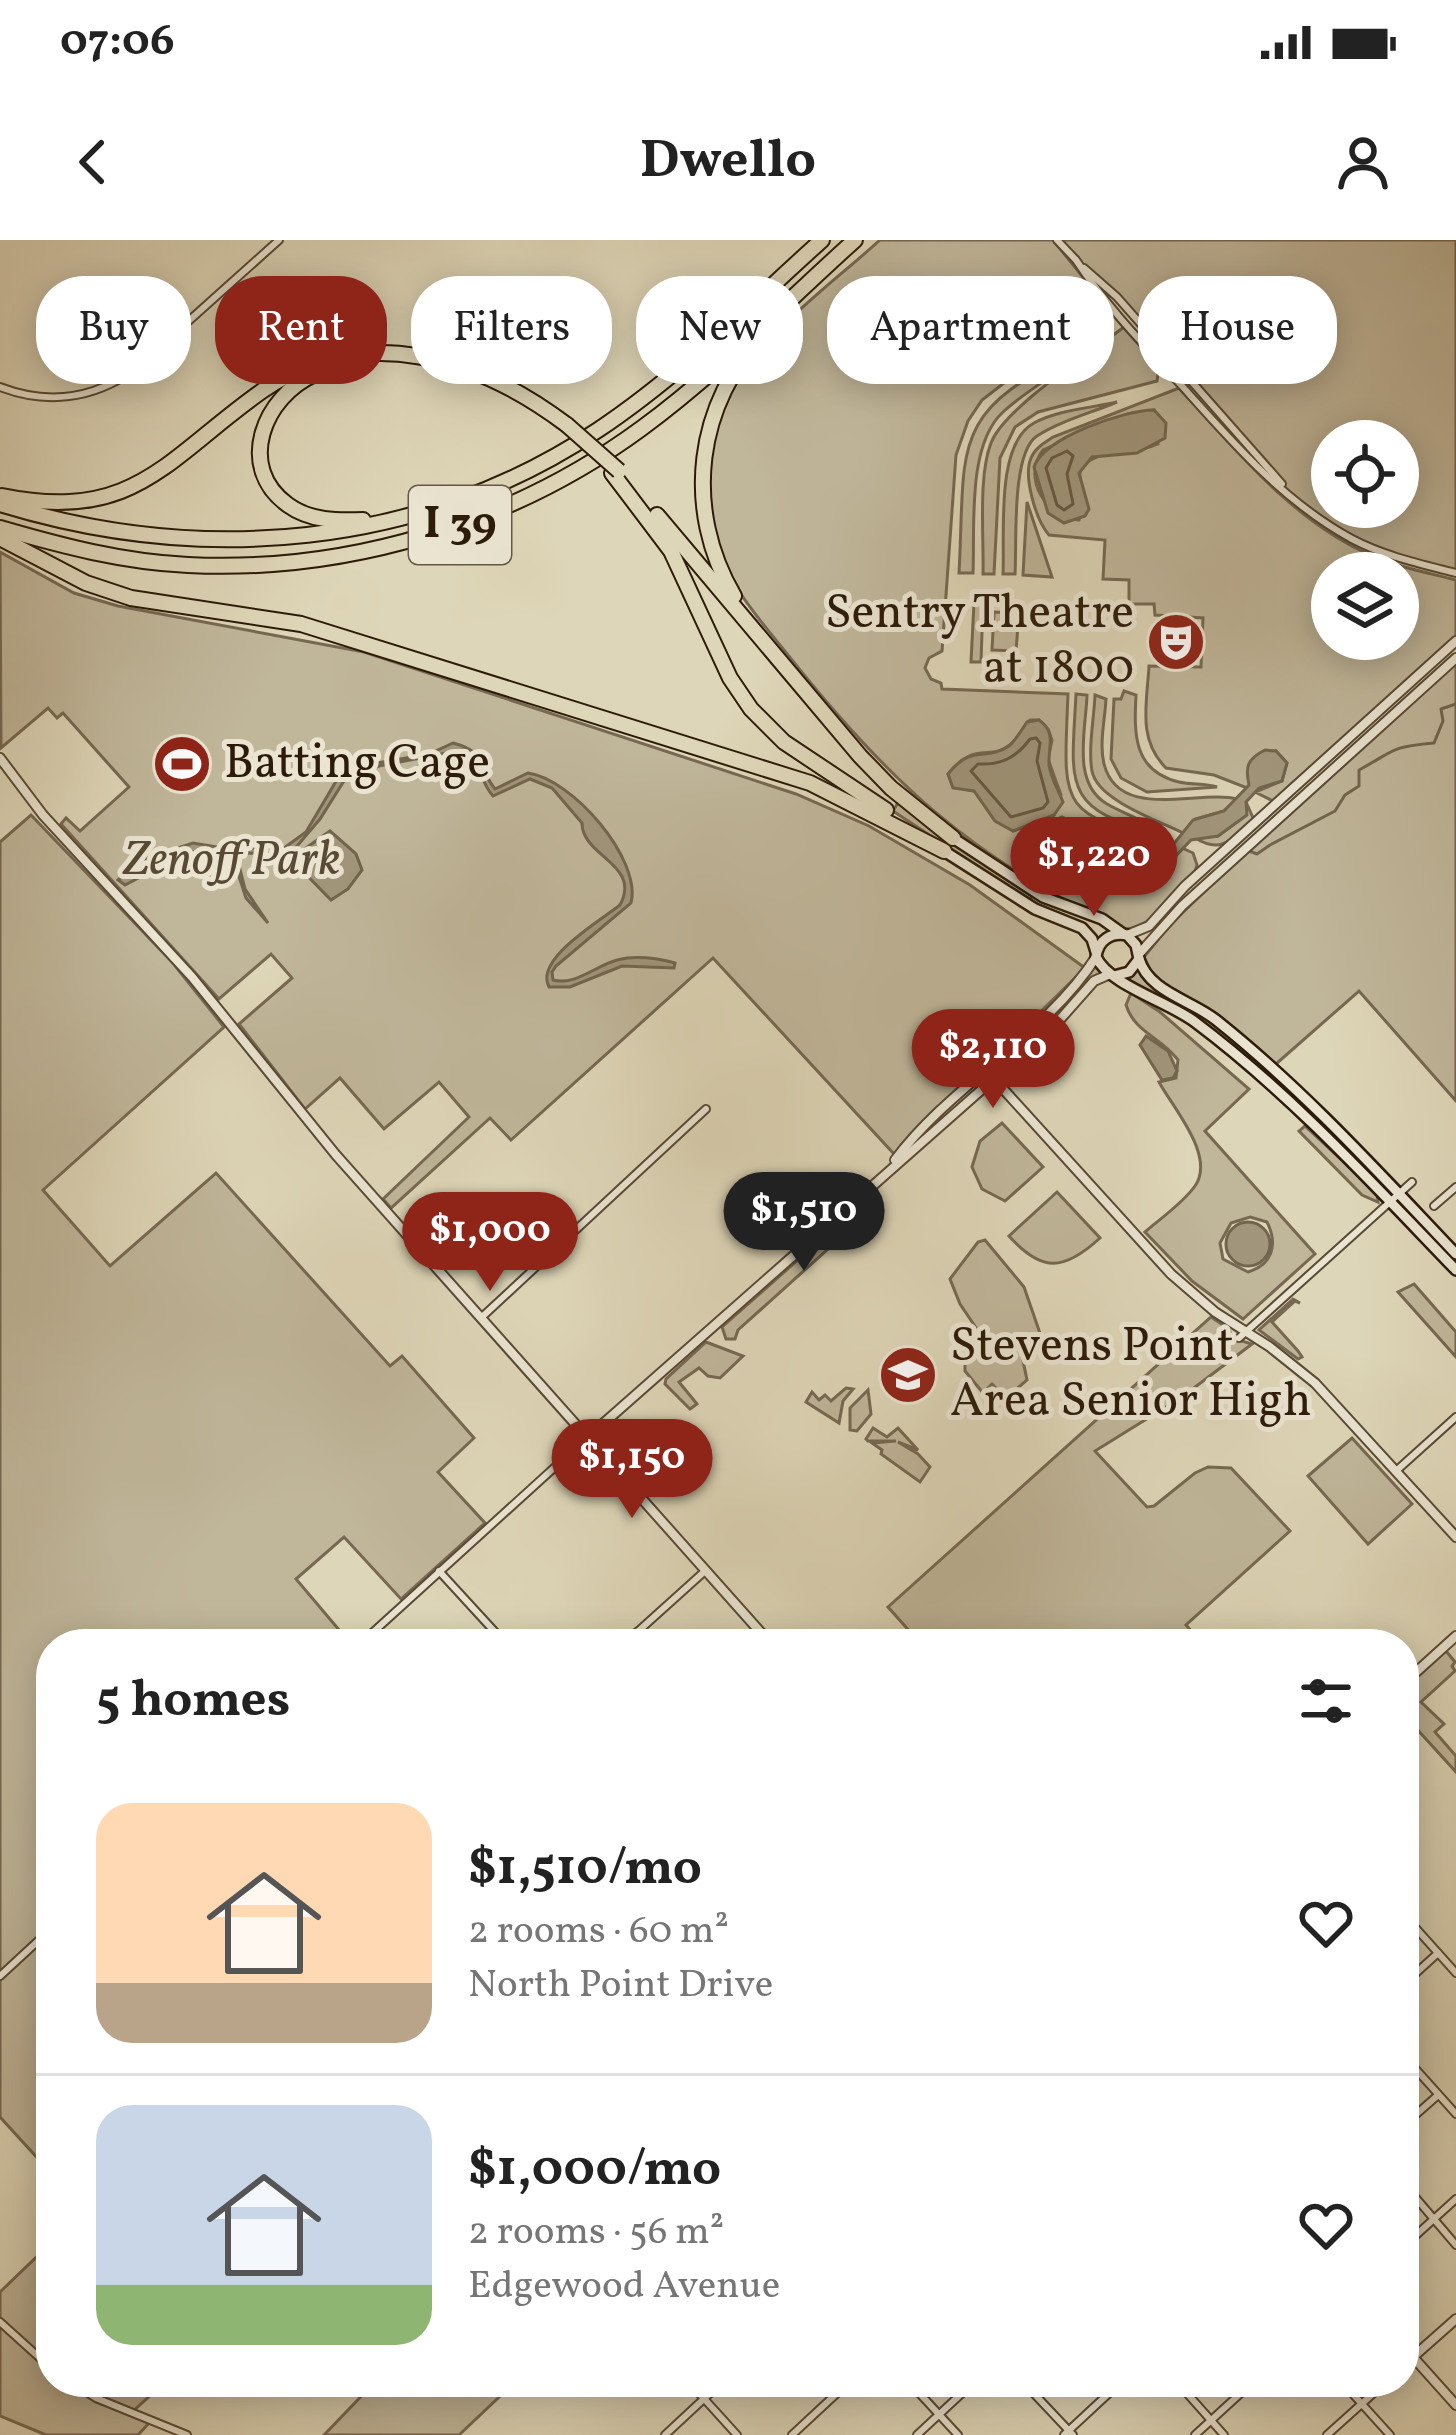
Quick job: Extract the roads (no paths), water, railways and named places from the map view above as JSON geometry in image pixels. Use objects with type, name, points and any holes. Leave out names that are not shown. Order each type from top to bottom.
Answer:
[{"type":"highway","name":"I 39","points":[[0,500],[100,530],[206,541],[312,536],[421,513],[520,473],[612,421],[822,240]]},
{"type":"highway","name":"I 39","points":[[0,528],[112,556],[190,565],[349,554],[449,529],[557,482],[639,430],[855,240]]},
{"type":"highway","points":[[759,636],[724,579],[706,527],[701,485],[708,434],[718,400],[740,362],[835,266],[838,254]]},
{"type":"highway","points":[[0,500],[59,503],[131,487],[175,463],[249,401],[319,363],[365,353],[414,353],[459,363],[524,394],[616,472],[872,770],[949,844]]},
{"type":"highway","points":[[421,513],[332,520],[309,516],[283,501],[267,480],[261,457],[264,424],[274,404],[294,384],[321,371],[364,362],[405,361],[482,381],[564,426]]},
{"type":"highway","points":[[616,472],[671,550],[730,678],[762,722],[784,742],[949,844]]},
{"type":"highway","points":[[0,538],[86,583],[131,598],[301,624],[810,783],[949,844]]},
{"type":"main road","points":[[949,844],[1036,892],[1102,919],[1125,935],[1149,980],[1200,1008],[1260,1057],[1395,1198],[1456,1270]]},
{"type":"main road","points":[[949,844],[1035,909],[1082,928],[1112,975],[1196,1022],[1456,1253]]},
{"type":"main road","points":[[1096,955],[1107,937],[1125,935]]},
{"type":"main road","points":[[1112,975],[1129,972],[1139,956]]},
{"type":"street","points":[[0,387],[27,396],[57,398],[110,385],[134,370],[279,240]]},
{"type":"street","points":[[1057,240],[1117,297],[1292,496],[1369,547],[1456,573]]},
{"type":"street","points":[[1125,935],[1149,926],[1185,886],[1456,641]]},
{"type":"street","points":[[1139,956],[1182,906],[1456,658]]},
{"type":"street","points":[[0,758],[41,813],[184,968],[328,1147],[757,1629]]},
{"type":"street","points":[[890,1166],[1070,990],[1096,955]]},
{"type":"street","points":[[376,1629],[890,1166],[1056,1024],[1094,981],[1112,975]]},
{"type":"street","points":[[985,1069],[1171,1274],[1242,1334],[1315,1383],[1456,1537]]},
{"type":"street","points":[[482,1317],[706,1109]]},
{"type":"street","points":[[1242,1334],[1412,1182]]},
{"type":"street","points":[[1434,1206],[1456,1186]]},
{"type":"street","points":[[1396,1471],[1456,1417]]},
{"type":"street","points":[[439,1571],[492,1629]]},
{"type":"street","points":[[640,1629],[705,1571]]},
{"type":"street","points":[[1419,1669],[1456,1636]]},
{"type":"street","points":[[1419,1932],[1456,1972]]},
{"type":"street","points":[[0,1976],[36,1943]]},
{"type":"street","points":[[1419,1970],[1438,1953]]},
{"type":"street","points":[[1419,2073],[1456,2114]]},
{"type":"street","points":[[1419,2112],[1439,2095]]},
{"type":"street","points":[[1419,2232],[1456,2199]]},
{"type":"street","points":[[1419,2201],[1456,2245]]},
{"type":"street","points":[[1419,2352],[1456,2319]]},
{"type":"street","points":[[0,2322],[36,2354]]},
{"type":"street","points":[[1419,2364],[1456,2405]]},
{"type":"street","points":[[94,2397],[187,2435]]},
{"type":"street","points":[[792,2435],[833,2397]]},
{"type":"street","points":[[923,2397],[958,2435]]},
{"type":"street","points":[[917,2435],[958,2397]]},
{"type":"street","points":[[1036,2397],[1069,2434],[1106,2397]]},
{"type":"street","points":[[1191,2397],[1224,2435]]},
{"type":"street","points":[[1195,2435],[1236,2397]]},
{"type":"street","points":[[1355,2397],[1390,2435]]},
{"type":"street","points":[[1327,2435],[1369,2397]]},
{"type":"street","points":[[665,2435],[704,2399],[737,2435]]},
{"type":"water","points":[[1154,410],[1166,423],[1165,438],[1137,453],[1092,457],[1079,473],[1089,509],[1085,516],[1064,523],[1048,513],[1034,467],[1041,456],[1086,428]]},
{"type":"water","points":[[1039,720],[1050,735],[1049,765],[1063,802],[1054,815],[1013,831],[995,821],[974,791],[953,788],[948,774],[965,759],[1001,751],[1027,722]]},
{"type":"water","points":[[453,743],[477,756],[495,789],[528,773],[564,790],[600,824],[626,865],[631,903],[556,966],[553,980],[569,980],[632,958],[668,961],[675,963],[674,968],[622,966],[570,987],[549,987],[547,976],[560,953],[620,905],[623,880],[552,788],[530,779],[493,796],[473,759],[462,750],[379,766],[344,781],[292,852],[296,855],[330,831],[356,854],[362,870],[348,889],[331,900],[286,854],[237,857],[245,889],[268,923],[246,898],[233,858],[190,851],[125,885],[118,880],[141,860],[193,843],[284,848],[306,832],[338,778],[366,765],[429,754]]},
{"type":"water","points":[[1265,750],[1276,751],[1287,763],[1282,781],[1259,788],[1246,802],[1247,815],[1218,836],[1191,840],[1155,878],[1137,877],[1104,892],[1036,861],[1027,850],[1030,832],[1062,817],[1072,822],[1084,851],[1099,868],[1107,874],[1125,872],[1130,867],[1123,859],[1123,849],[1168,851],[1193,820],[1224,811],[1249,785],[1249,764]]},
{"type":"water","points":[[1146,1036],[1168,1051],[1177,1071],[1173,1078],[1162,1080],[1140,1045]]},
{"type":"water","points":[[1248,1222],[1264,1228],[1270,1244],[1264,1260],[1248,1266],[1232,1260],[1226,1244],[1232,1228]]},
{"type":"waterway","points":[[1247,850],[1257,854],[1335,811],[1345,795],[1359,786],[1359,770],[1400,748],[1434,743],[1443,721],[1441,709],[1456,704]]},
{"type":"place","name":"Sentry Theatre at 1800","points":[[1176,642]]},
{"type":"place","name":"Batting Cage","points":[[182,764]]},
{"type":"place","name":"Stevens Point Area Senior High","points":[[908,1375]]},
{"type":"park label","name":"Zenoff Park","points":[[232,861]]}]
